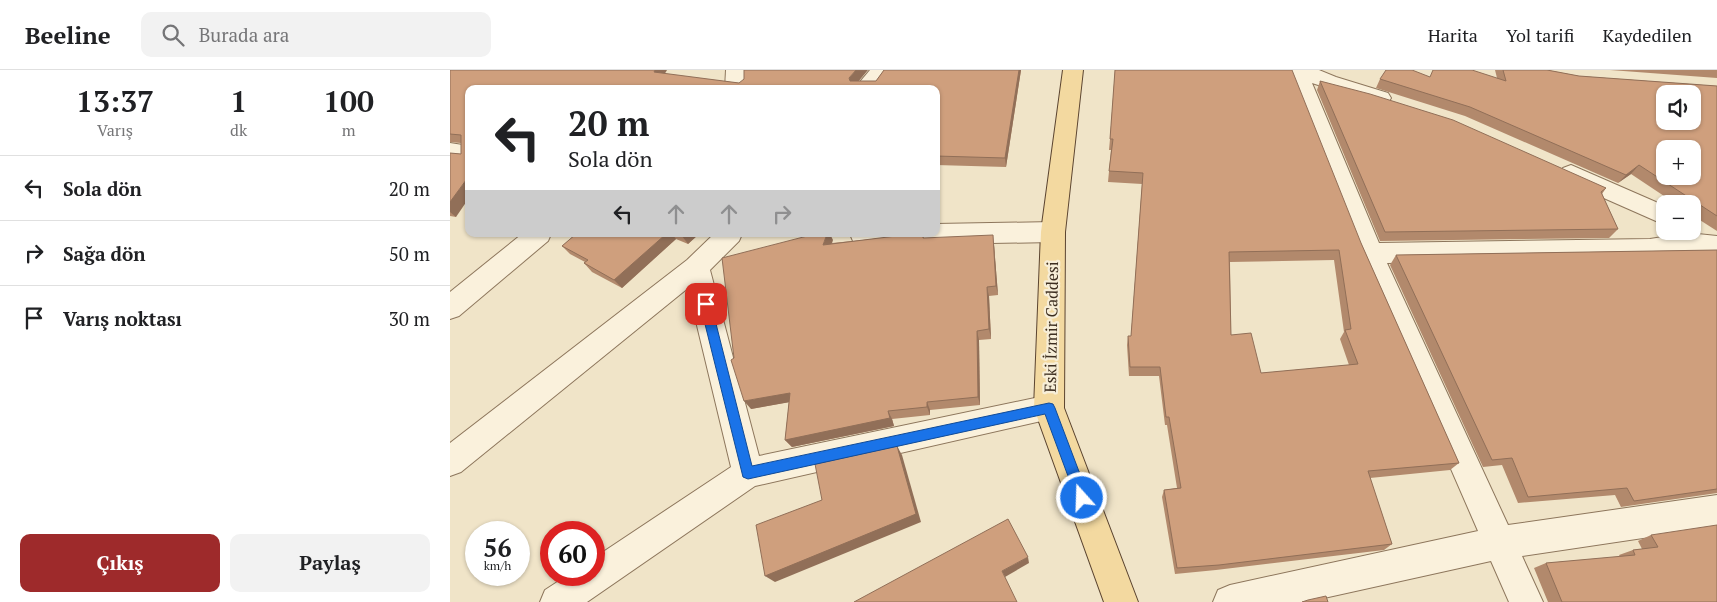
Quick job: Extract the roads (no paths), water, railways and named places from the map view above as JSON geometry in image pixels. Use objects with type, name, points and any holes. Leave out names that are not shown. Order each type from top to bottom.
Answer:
[{"type":"main road","name":"Eski İzmir Caddesi","points":[[1073,70],[1053,232],[1049,408],[1113,598]]},
{"type":"street","points":[[736,70],[736,85]]},
{"type":"street","points":[[869,85],[882,70]]},
{"type":"street","points":[[1296,70],[1370,253],[1526,602]]},
{"type":"street","points":[[1301,70],[1332,76],[1401,105]]},
{"type":"street","points":[[450,151],[465,153]]},
{"type":"street","points":[[1556,167],[1656,212]]},
{"type":"street","points":[[1701,231],[1717,237]]},
{"type":"street","points":[[940,234],[1053,232]]},
{"type":"street","points":[[450,308],[535,237]]},
{"type":"street","points":[[450,462],[696,267],[727,237]]},
{"type":"street","points":[[1370,253],[1650,249],[1688,243],[1717,246]]},
{"type":"street","points":[[696,267],[748,473]]},
{"type":"street","points":[[557,602],[748,473],[1049,408]]},
{"type":"street","points":[[1230,602],[1498,543],[1717,511]]}]
